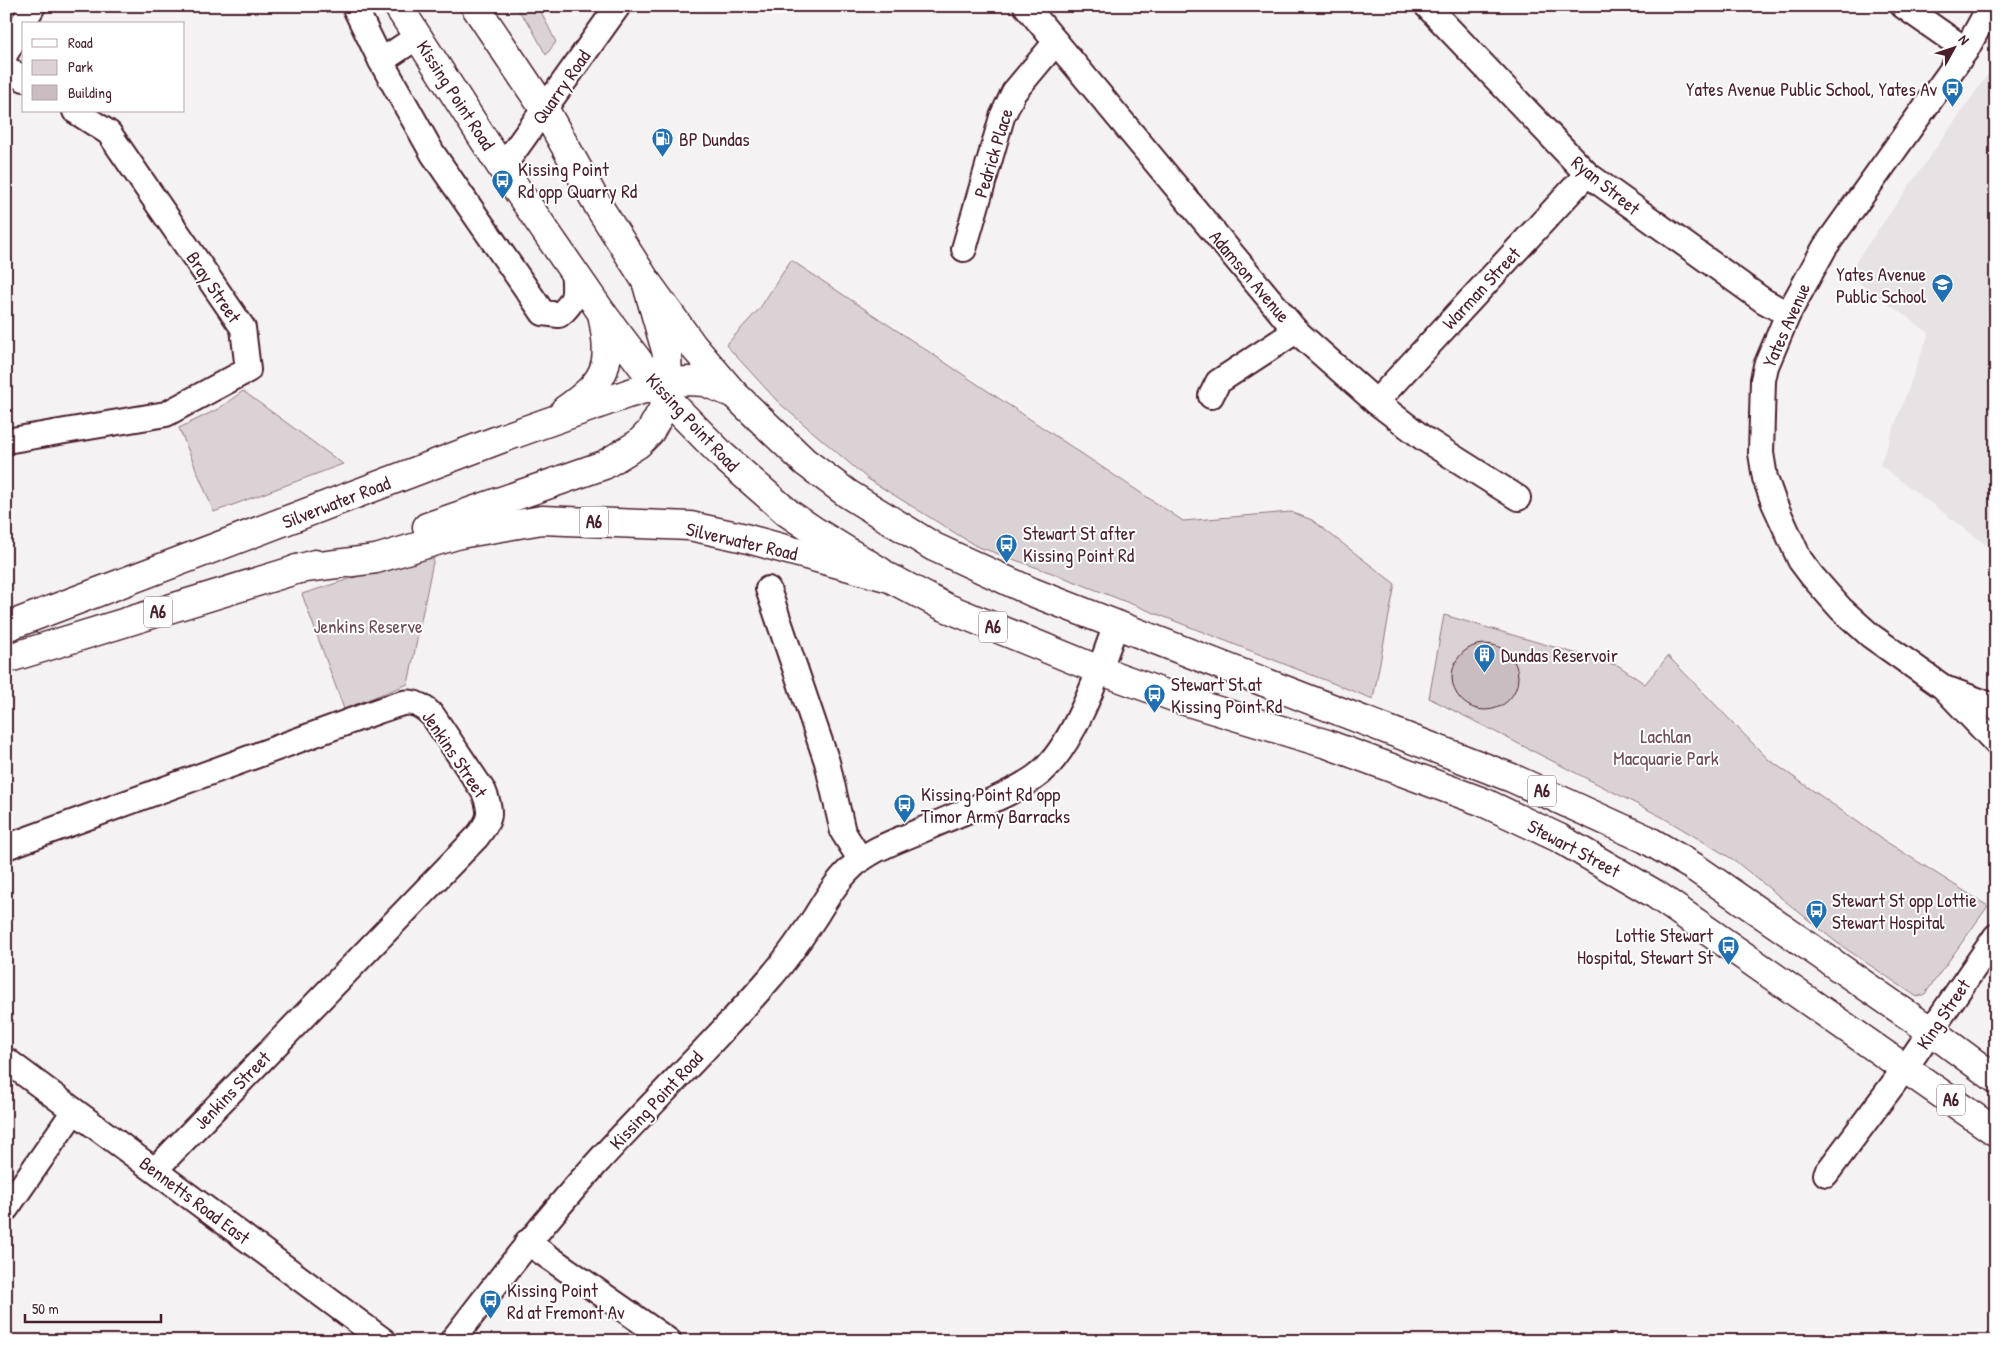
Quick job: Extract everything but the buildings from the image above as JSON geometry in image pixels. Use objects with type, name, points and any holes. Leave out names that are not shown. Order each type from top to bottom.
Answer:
[{"type":"main road","name":"Kissing Point Road","points":[[398,6],[502,168],[602,313],[664,389],[724,457],[788,513],[890,578],[945,607],[1099,670]]},
{"type":"main road","points":[[475,6],[545,110],[595,199],[646,281],[693,346],[734,394]]},
{"type":"main road","points":[[646,281],[667,354],[664,389]]},
{"type":"main road","points":[[546,424],[584,397],[598,382],[606,366],[608,354],[602,313]]},
{"type":"main road","name":"Silverwater Road","points":[[6,627],[503,438],[546,424],[689,380],[705,382],[734,394]]},
{"type":"main road","name":"Silverwater Road","points":[[6,659],[297,570],[604,465],[638,444],[650,432],[664,389]]},
{"type":"main road","name":"A6","points":[[734,394],[805,462],[848,494],[934,547],[1032,592],[1116,624]]},
{"type":"main road","name":"Silverwater Road","points":[[297,570],[376,559],[460,534],[542,520],[690,526],[890,578]]},
{"type":"main road","name":"Stewart Street","points":[[1116,624],[1512,778],[1646,839],[1694,866],[1931,1031],[1996,1079]]},
{"type":"main road","name":"Stewart Street","points":[[1099,670],[1182,700],[1326,744],[1482,802],[1551,834],[1600,860],[1656,894],[1996,1132]]},
{"type":"street","points":[[24,22],[33,6]]},
{"type":"street","points":[[354,6],[381,61],[433,154],[543,312],[559,315],[569,308],[575,293],[573,270]]},
{"type":"street","name":"Quarry Road","points":[[502,168],[618,6]]},
{"type":"street","name":"Adamson Avenue","points":[[1026,6],[1296,331],[1376,402],[1423,438],[1518,498]]},
{"type":"street","name":"Ryan Street","points":[[1427,6],[1587,174],[1764,301],[1788,314]]},
{"type":"street","points":[[1903,6],[1966,50]]},
{"type":"street","name":"Yates Avenue","points":[[1990,6],[1966,50],[1825,247],[1788,314],[1766,366],[1761,453],[1765,478],[1774,503],[1800,560],[1841,609],[1871,636],[1943,687],[1996,743]]},
{"type":"street","points":[[6,52],[22,25]]},
{"type":"street","points":[[381,61],[418,37]]},
{"type":"street","name":"Pedrick Place","points":[[964,250],[1002,117],[1014,92],[1056,42]]},
{"type":"street","points":[[6,68],[22,78]]},
{"type":"street","name":"Bray Street","points":[[6,441],[166,414],[248,370],[242,328],[109,133],[77,112]]},
{"type":"street","name":"Warman Street","points":[[1376,402],[1587,174]]},
{"type":"street","points":[[1210,396],[1218,382],[1296,331]]},
{"type":"street","points":[[768,589],[827,762],[844,832],[860,859]]},
{"type":"street","name":"Kissing Point Road","points":[[452,1341],[528,1242],[600,1159],[772,976],[812,922],[834,887],[860,859],[995,798],[1036,777],[1054,758],[1070,734],[1099,670],[1116,624]]},
{"type":"street","name":"Yates Avenue","points":[[1943,687],[1996,707]]},
{"type":"street","name":"Jenkins Street","points":[[6,847],[378,711],[413,702],[423,706],[433,716],[484,792],[489,805],[490,815],[487,826],[155,1170]]},
{"type":"street","name":"King Street","points":[[1826,1174],[1906,1068],[1996,936]]},
{"type":"street","name":"Bennetts Road East","points":[[6,1060],[384,1341]]},
{"type":"street","points":[[6,1209],[74,1111]]},
{"type":"street","points":[[528,1242],[669,1341]]},
{"type":"shaded area","name":"Yates Avenue Public School","points":[[1996,60],[1996,552],[1880,465],[1929,333],[1847,274],[1991,70]]},
{"type":"green space","points":[[515,6],[538,6],[556,42],[546,55],[531,27]]},
{"type":"green space","points":[[791,260],[1183,521],[1291,512],[1312,520],[1395,584],[1373,699],[1063,577],[976,546],[868,479],[779,403],[726,345],[760,308]]},
{"type":"green space","points":[[243,391],[343,464],[214,512],[179,428],[218,409]]},
{"type":"green space","name":"Jenkins Reserve","points":[[435,552],[408,684],[344,709],[302,594]]},
{"type":"green space","name":"Lachlan Macquarie Park","points":[[1444,615],[1619,666],[1645,684],[1668,656],[1768,759],[1885,841],[1988,906],[1925,994],[1917,997],[1836,942],[1734,860],[1662,817],[1429,698]]},
{"type":"place","name":"Yates Avenue Public School, Yates Av","points":[[1953,108]]},
{"type":"place","name":"BP Dundas","points":[[663,158]]},
{"type":"place","name":"Kissing Point Rd opp Quarry Rd","points":[[502,199]]},
{"type":"place","name":"Yates Avenue Public School","points":[[1942,304]]},
{"type":"place","name":"Stewart St after Kissing Point Rd","points":[[1007,563]]},
{"type":"place","name":"Dundas Reservoir","points":[[1485,674]]},
{"type":"place","name":"Stewart St at Kissing Point Rd","points":[[1155,714]]},
{"type":"place","name":"Kissing Point Rd opp Timor Army Barracks","points":[[905,824]]},
{"type":"place","name":"Stewart St opp Lottie Stewart Hospital","points":[[1816,930]]},
{"type":"place","name":"Lottie Stewart Hospital, Stewart St","points":[[1729,965]]},
{"type":"place","name":"Kissing Point Rd at Fremont Av","points":[[491,1320]]}]
